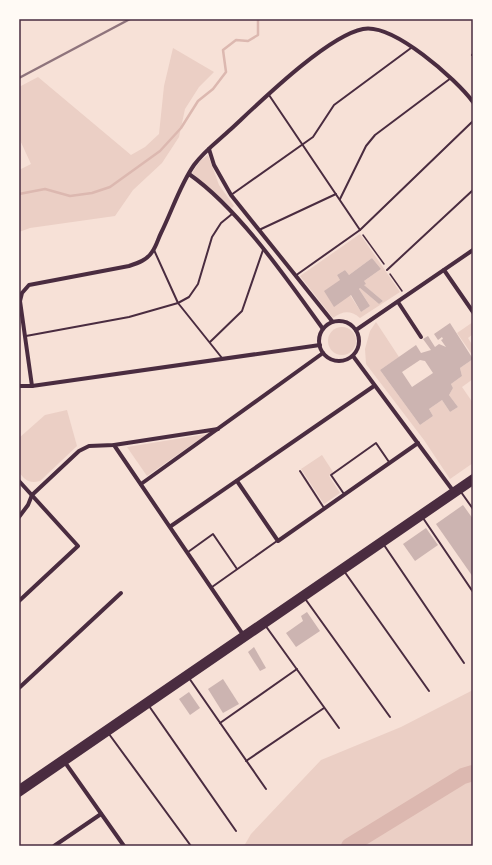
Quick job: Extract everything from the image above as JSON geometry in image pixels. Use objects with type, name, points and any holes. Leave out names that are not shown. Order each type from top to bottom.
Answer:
[{"type":"main road","points":[[19,788],[108,732],[189,677],[244,636],[265,625],[422,517],[473,477]]},
{"type":"main road","points":[[19,794],[63,760],[456,491],[473,482]]},
{"type":"street","points":[[32,386],[20,301],[22,293],[29,286],[129,266],[141,262],[154,250],[194,166],[209,149],[268,94],[322,51],[347,36],[363,29],[380,31],[412,47],[452,78],[473,102]]},
{"type":"street","points":[[209,149],[214,165],[231,195],[295,276],[332,321],[347,323],[356,330],[359,342],[357,351],[353,356],[340,361],[331,360],[323,353],[320,345],[320,336],[324,329],[332,321]]},
{"type":"street","points":[[189,174],[205,185],[232,214],[263,250],[324,329]]},
{"type":"street","points":[[356,330],[473,250]]},
{"type":"street","points":[[444,270],[473,312]]},
{"type":"street","points":[[398,302],[421,337]]},
{"type":"street","points":[[19,386],[32,386],[320,345]]},
{"type":"street","points":[[141,484],[323,353]]},
{"type":"street","points":[[353,356],[374,386],[456,491]]},
{"type":"street","points":[[170,526],[374,386]]},
{"type":"street","points":[[19,517],[28,505],[32,495],[79,451],[88,446],[114,444],[218,429]]},
{"type":"street","points":[[237,481],[278,541],[418,443]]},
{"type":"street","points":[[114,444],[244,636]]},
{"type":"street","points":[[19,481],[78,546],[19,601]]},
{"type":"street","points":[[19,688],[121,593]]},
{"type":"street","points":[[63,760],[124,846]]},
{"type":"street","points":[[54,846],[101,814]]},
{"type":"lane","points":[[231,195],[313,137],[331,109],[343,97],[412,47]]},
{"type":"lane","points":[[340,199],[366,146],[375,135],[452,78]]},
{"type":"lane","points":[[268,94],[360,230]]},
{"type":"lane","points":[[295,276],[360,230],[473,121]]},
{"type":"lane","points":[[387,270],[473,190]]},
{"type":"lane","points":[[259,230],[336,194]]},
{"type":"lane","points":[[25,336],[129,317],[184,301],[194,292],[198,284],[212,237],[221,223],[232,214]]},
{"type":"lane","points":[[154,250],[178,303],[222,358]]},
{"type":"lane","points":[[210,342],[242,312],[263,250]]},
{"type":"lane","points":[[344,494],[331,475],[376,443],[390,463]]},
{"type":"lane","points":[[300,471],[324,508]]},
{"type":"lane","points":[[456,491],[473,509]]},
{"type":"lane","points":[[422,517],[473,592]]},
{"type":"lane","points":[[188,552],[213,534],[236,569]]},
{"type":"lane","points":[[212,587],[278,541]]},
{"type":"lane","points":[[383,544],[464,663]]},
{"type":"lane","points":[[343,571],[429,691]]},
{"type":"lane","points":[[304,598],[390,717]]},
{"type":"lane","points":[[265,625],[339,728]]},
{"type":"lane","points":[[220,723],[297,669]]},
{"type":"lane","points":[[189,677],[266,789]]},
{"type":"lane","points":[[148,705],[236,831]]},
{"type":"lane","points":[[246,760],[324,708]]},
{"type":"lane","points":[[108,732],[191,846]]},
{"type":"path","points":[[360,230],[405,296]]},
{"type":"shaded area","points":[[173,48],[214,72],[199,87],[185,109],[179,137],[162,163],[133,190],[115,216],[30,228],[19,232],[19,170],[31,164],[19,138],[19,87],[38,77],[131,155],[145,147],[159,134],[164,86]]},
{"type":"shaded area","points":[[208,155],[219,185],[234,206],[232,208],[192,173],[200,161]]},
{"type":"shaded area","points":[[360,234],[400,292],[360,318],[346,312],[333,318],[300,276]],"holes":[[[372,258],[381,269],[364,281],[364,285],[383,301],[379,304],[360,288],[359,289],[370,306],[361,312],[337,275],[345,270],[349,275]]]},
{"type":"shaded area","points":[[376,322],[399,357],[380,370],[420,425],[433,416],[429,409],[442,400],[450,412],[458,407],[449,395],[453,388],[451,384],[462,376],[460,368],[473,359],[473,379],[462,387],[473,403],[473,463],[450,479],[424,440],[366,364],[365,349],[370,331]]},
{"type":"shaded area","points":[[473,322],[473,334],[468,338],[473,346],[473,356],[457,333]]},
{"type":"shaded area","points":[[342,327],[352,331],[356,341],[352,351],[342,355],[332,351],[328,341],[332,331]]},
{"type":"shaded area","points":[[67,410],[77,446],[40,481],[28,481],[19,472],[19,438],[45,415]]},
{"type":"shaded area","points":[[207,434],[147,476],[127,447]]},
{"type":"shaded area","points":[[322,455],[333,472],[329,476],[340,493],[324,504],[301,469]]},
{"type":"shaded area","points":[[473,690],[473,846],[244,846],[251,834],[321,760],[401,727]]},
{"type":"building","points":[[372,258],[381,269],[364,281],[366,284],[364,285],[383,301],[379,304],[360,288],[359,289],[370,306],[361,312],[351,295],[334,307],[324,291],[340,280],[337,275],[345,270],[349,275]]},
{"type":"building","points":[[450,323],[473,359],[460,368],[462,376],[451,384],[453,388],[449,395],[458,407],[450,412],[442,400],[429,409],[433,416],[420,425],[380,370],[416,345],[421,353],[431,350],[423,339],[428,336],[435,347],[439,344],[446,347],[441,340],[443,339],[442,337],[438,340],[434,334]],"holes":[[[420,360],[425,361],[433,373],[412,387],[402,372]]]},
{"type":"building","points":[[463,505],[473,519],[473,577],[436,524]]},
{"type":"building","points":[[426,528],[438,545],[415,561],[403,544]]},
{"type":"building","points":[[307,612],[320,631],[296,647],[286,633],[303,621],[301,616]]},
{"type":"building","points":[[254,647],[266,668],[260,671],[248,652]]},
{"type":"building","points":[[223,679],[239,704],[223,713],[208,689]]},
{"type":"building","points":[[189,692],[200,708],[190,715],[179,699]]},
{"type":"waterway","points":[[19,194],[45,189],[70,196],[92,193],[110,187],[160,151],[181,128],[198,101],[213,89],[226,72],[223,50],[236,40],[248,41],[258,35],[258,19]]},
{"type":"waterway","points":[[349,846],[463,776],[473,773]]},
{"type":"railway","points":[[19,78],[130,19]]}]
